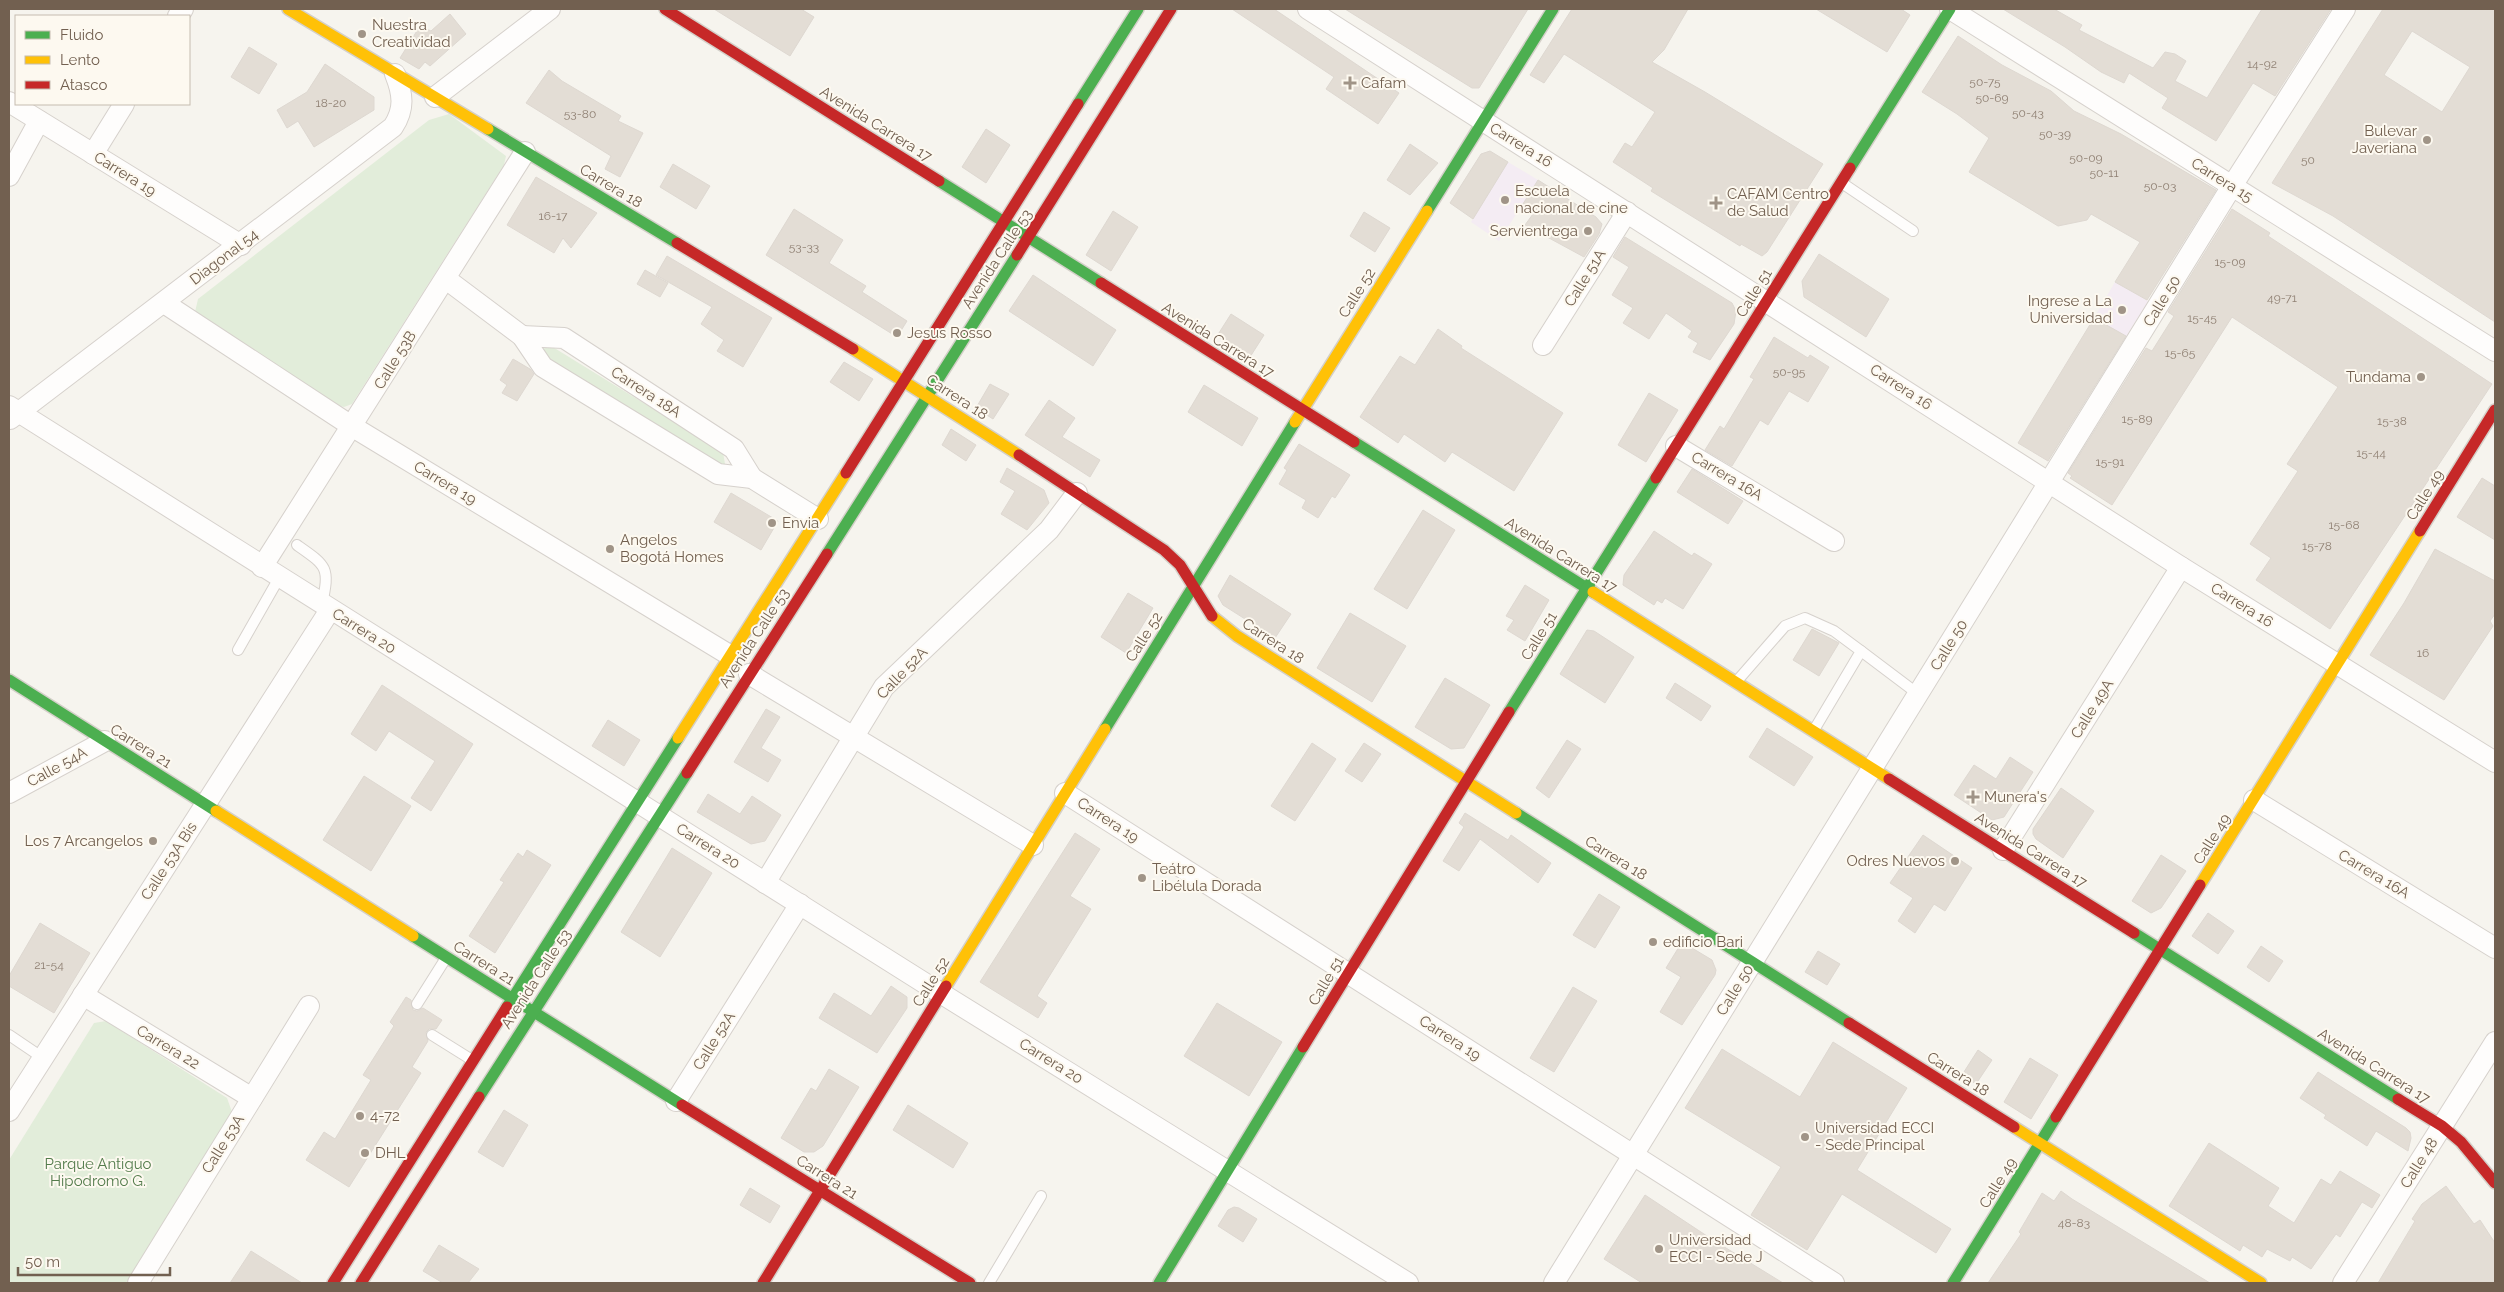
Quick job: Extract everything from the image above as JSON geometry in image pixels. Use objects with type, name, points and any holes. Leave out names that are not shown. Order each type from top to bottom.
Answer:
[{"type":"street","name":"Carrera 18","points":[[288,9],[928,395],[1164,550],[1180,565],[1211,615],[1237,636],[2262,1283]]},
{"type":"street","points":[[435,97],[550,9]]},
{"type":"street","name":"Avenida Carrera 17","points":[[665,9],[2442,1126],[2462,1142],[2495,1182]]},
{"type":"street","name":"Avenida Calle 53","points":[[332,1283],[906,381],[1138,9]]},
{"type":"street","name":"Avenida Calle 53","points":[[361,1283],[658,815],[1029,238],[1171,9]]},
{"type":"street","name":"Carrera 16","points":[[1308,9],[2181,567],[2495,762]]},
{"type":"street","name":"Calle 52","points":[[763,1283],[1302,410],[1553,9]]},
{"type":"street","name":"Calle 51","points":[[1159,1283],[1466,781],[1950,9]]},
{"type":"street","name":"Carrera 15","points":[[1950,9],[2495,351]]},
{"type":"street","name":"Calle 50","points":[[1554,1283],[2232,186],[2346,9]]},
{"type":"street","name":"Diagonal 54","points":[[12,413],[164,303],[393,127],[402,107],[402,96],[395,74]]},
{"type":"street","name":"Carrera 19","points":[[9,102],[241,245]]},
{"type":"street","points":[[93,154],[123,105]]},
{"type":"street","points":[[9,176],[39,121]]},
{"type":"street","name":"Calle 53B","points":[[262,567],[353,427],[525,152]]},
{"type":"street","name":"Calle 51A","points":[[1543,345],[1627,212]]},
{"type":"street","name":"Carrera 18A","points":[[446,279],[522,336],[543,367],[718,474],[752,478]]},
{"type":"street","name":"Carrera 19","points":[[164,303],[353,427],[731,656]]},
{"type":"street","name":"Carrera 18A","points":[[522,336],[564,338],[734,449],[752,478],[818,520]]},
{"type":"street","name":"Calle 49","points":[[1953,1283],[2495,410]]},
{"type":"street","name":"Carrera 20","points":[[12,413],[262,567],[1408,1283]]},
{"type":"street","name":"Carrera 16A","points":[[1676,446],[1834,541]]},
{"type":"street","name":"Calle 52A","points":[[765,882],[884,687],[1049,530],[1077,493]]},
{"type":"street","name":"Calle 49A","points":[[2003,850],[2181,567]]},
{"type":"street","name":"Calle 53A Bis","points":[[9,1111],[205,804],[326,607]]},
{"type":"street","points":[[749,674],[1033,845]]},
{"type":"street","name":"Carrera 21","points":[[9,680],[533,1012],[970,1283]]},
{"type":"street","name":"Calle 54A","points":[[9,794],[105,741]]},
{"type":"street","name":"Carrera 19","points":[[1065,793],[1834,1283]]},
{"type":"street","name":"Carrera 16A","points":[[2254,800],[2495,948]]},
{"type":"street","name":"Calle 52A","points":[[676,1101],[800,904]]},
{"type":"street","name":"Carrera 22","points":[[83,995],[252,1098]]},
{"type":"street","name":"Calle 53A","points":[[138,1283],[309,1006]]},
{"type":"street","name":"Calle 48","points":[[2343,1283],[2495,1042]]},
{"type":"lane","points":[[1841,182],[1913,231]]},
{"type":"lane","points":[[297,545],[320,562],[327,575],[326,607]]},
{"type":"lane","points":[[238,650],[279,578]]},
{"type":"lane","points":[[1736,682],[1785,626],[1805,618],[1834,631],[1918,694]]},
{"type":"lane","points":[[1814,731],[1861,650]]},
{"type":"lane","points":[[417,1004],[446,957]]},
{"type":"lane","points":[[9,1035],[43,1058]]},
{"type":"lane","points":[[432,1035],[473,1060]]},
{"type":"lane","points":[[989,1283],[1041,1196]]},
{"type":"shaded area","name":"Escuela nacional de cine","points":[[1508,162],[1538,180],[1499,241],[1471,222]]},
{"type":"shaded area","name":"Ingrese a La Universidad","points":[[2115,282],[2150,302],[2128,337],[2094,318]]},
{"type":"green space","points":[[449,114],[506,156],[504,165],[352,404],[344,407],[326,402],[195,312],[198,299],[429,120]]},
{"type":"green space","points":[[549,346],[723,452],[725,464],[723,465],[545,360],[543,349]]},
{"type":"green space","name":"Parque Antiguo Hipodromo G.","points":[[106,1021],[227,1098],[232,1112],[126,1283],[10,1283],[9,1160],[94,1023]]},
{"type":"building","points":[[714,9],[801,9],[814,17],[790,56]]},
{"type":"building","points":[[1232,9],[1274,9],[1399,93],[1378,124],[1326,89],[1334,77]]},
{"type":"building","points":[[1345,9],[1528,9],[1479,88],[1472,88]]},
{"type":"building","points":[[1572,9],[1688,9],[1664,50],[1652,62],[1823,164],[1767,252],[1762,256],[1741,244],[1740,246],[1651,191],[1653,188],[1613,162],[1625,143],[1632,147],[1655,112],[1564,54],[1544,83],[1530,75]]},
{"type":"building","points":[[1816,9],[1901,9],[1910,15],[1887,52]]},
{"type":"building","points":[[2003,9],[2054,9],[2082,25],[2079,30],[2153,68],[2165,52],[2175,54],[2186,61],[2175,81],[2207,98],[2262,9],[2331,9],[2275,96],[2253,83],[2216,141],[2162,108],[2168,98],[2129,73],[2124,83],[2101,72],[2065,47]]},
{"type":"building","points":[[2383,9],[2495,9],[2495,322],[2333,216],[2272,183]],"holes":[[[2412,31],[2470,67],[2442,112],[2384,75]]]},
{"type":"building","points":[[450,14],[466,34],[430,66],[425,62],[419,69],[400,58],[420,26],[431,31]]},
{"type":"building","points":[[1958,36],[2002,65],[2051,91],[2074,111],[2121,134],[2216,190],[2147,300],[2115,282],[2140,242],[2091,214],[2087,220],[2058,226],[1969,172],[1989,138],[1957,114],[1922,92]]},
{"type":"building","points":[[249,47],[277,64],[259,94],[231,77]]},
{"type":"building","points":[[325,64],[374,97],[374,110],[314,147],[298,121],[287,128],[277,110],[307,92]]},
{"type":"building","points":[[549,70],[562,81],[621,116],[618,121],[643,133],[620,177],[605,169],[611,156],[526,103]]},
{"type":"building","points":[[986,129],[1010,145],[986,183],[962,167]]},
{"type":"building","points":[[1410,144],[1438,163],[1410,195],[1387,180]]},
{"type":"building","points":[[1490,151],[1508,162],[1473,219],[1450,203],[1481,154]]},
{"type":"building","points":[[673,164],[710,186],[696,209],[660,187]]},
{"type":"building","points":[[536,177],[597,213],[571,248],[563,238],[554,253],[507,225]]},
{"type":"building","points":[[1538,180],[1596,217],[1602,224],[1599,234],[1584,257],[1525,225],[1533,214],[1521,207]]},
{"type":"building","points":[[794,209],[843,240],[829,263],[866,286],[862,292],[907,321],[897,337],[766,255]]},
{"type":"building","points":[[2232,209],[2270,233],[2268,236],[2492,384],[2330,629],[2256,580],[2271,558],[2250,544],[2298,471],[2287,464],[2338,387],[2232,317],[2112,505],[2070,478],[2072,476],[2068,473],[2146,348],[2152,351],[2174,316],[2168,312]]},
{"type":"building","points":[[1113,211],[1138,227],[1111,271],[1086,255]]},
{"type":"building","points":[[1364,212],[1390,228],[1375,252],[1350,236]]},
{"type":"building","points":[[1625,237],[1732,303],[1736,311],[1734,324],[1710,360],[1693,352],[1698,343],[1688,337],[1692,331],[1666,313],[1649,339],[1623,323],[1633,308],[1612,295],[1629,267],[1613,257]]},
{"type":"building","points":[[1819,254],[1889,299],[1866,337],[1804,297],[1802,281]]},
{"type":"building","points":[[667,256],[772,318],[743,367],[717,351],[724,340],[701,324],[712,307],[656,275]]},
{"type":"building","points":[[645,270],[668,283],[660,297],[637,284]]},
{"type":"building","points":[[1033,275],[1116,330],[1093,366],[1009,311]]},
{"type":"building","points":[[1231,314],[1264,335],[1250,357],[1217,336]]},
{"type":"building","points":[[2094,318],[2126,336],[2048,461],[2018,443]]},
{"type":"building","points":[[1438,329],[1462,346],[1461,348],[1563,413],[1514,491],[1452,452],[1445,462],[1404,434],[1398,443],[1360,417],[1400,356],[1415,365]]},
{"type":"building","points":[[1774,337],[1808,358],[1810,355],[1829,367],[1808,402],[1789,391],[1768,425],[1760,420],[1732,466],[1705,450],[1720,426],[1724,429],[1754,379],[1750,377]]},
{"type":"building","points":[[513,359],[530,369],[534,374],[517,401],[502,393],[507,385],[500,380]]},
{"type":"building","points":[[844,362],[873,379],[859,401],[830,382]]},
{"type":"building","points":[[990,384],[1009,394],[993,419],[976,408]]},
{"type":"building","points":[[1204,385],[1258,418],[1242,446],[1188,412]]},
{"type":"building","points":[[1649,393],[1678,410],[1646,462],[1618,445]]},
{"type":"building","points":[[1049,400],[1075,418],[1062,437],[1100,460],[1090,477],[1025,435]]},
{"type":"building","points":[[951,429],[976,445],[966,461],[942,445]]},
{"type":"building","points":[[1299,444],[1350,475],[1335,498],[1332,496],[1318,518],[1302,508],[1306,500],[1279,484],[1287,470],[1284,468]]},
{"type":"building","points":[[1007,468],[1044,490],[1049,503],[1027,530],[1001,514],[1015,491],[1000,482]]},
{"type":"building","points":[[1692,469],[1743,501],[1728,524],[1677,492]]},
{"type":"building","points":[[2482,478],[2495,486],[2495,540],[2457,517]]},
{"type":"building","points":[[731,493],[778,521],[761,550],[714,522]]},
{"type":"building","points":[[1423,510],[1455,530],[1407,609],[1374,589]]},
{"type":"building","points":[[1654,531],[1692,556],[1694,553],[1712,564],[1683,609],[1665,598],[1662,603],[1657,600],[1654,605],[1623,585],[1624,575]]},
{"type":"building","points":[[2435,549],[2495,581],[2495,614],[2490,621],[2493,626],[2444,700],[2370,655],[2404,603]]},
{"type":"building","points":[[1230,575],[1291,614],[1275,638],[1223,605],[1218,596]]},
{"type":"building","points":[[1525,585],[1549,600],[1525,641],[1507,630],[1514,620],[1506,616]]},
{"type":"building","points":[[1128,593],[1153,608],[1126,653],[1101,637]]},
{"type":"building","points":[[1350,613],[1406,646],[1372,702],[1317,668]]},
{"type":"building","points":[[1812,629],[1839,643],[1819,676],[1793,660]]},
{"type":"building","points":[[1587,630],[1594,631],[1634,657],[1605,703],[1560,674]]},
{"type":"building","points":[[1445,678],[1490,705],[1464,748],[1451,749],[1415,727]]},
{"type":"building","points":[[1675,683],[1711,706],[1701,721],[1666,698]]},
{"type":"building","points":[[382,685],[473,744],[431,811],[411,798],[435,761],[389,731],[376,751],[351,734]]},
{"type":"building","points":[[766,709],[780,717],[761,748],[781,760],[768,782],[734,762]]},
{"type":"building","points":[[608,720],[640,740],[624,766],[592,746]]},
{"type":"building","points":[[1767,728],[1813,757],[1794,786],[1749,757]]},
{"type":"building","points":[[1567,740],[1581,749],[1549,798],[1536,788]]},
{"type":"building","points":[[1312,743],[1336,759],[1295,821],[1271,806]]},
{"type":"building","points":[[1364,743],[1381,754],[1362,782],[1345,771]]},
{"type":"building","points":[[2010,757],[2033,772],[2004,817],[1992,820],[1954,795],[1974,765],[1996,779]]},
{"type":"building","points":[[364,776],[411,806],[371,871],[323,840]]},
{"type":"building","points":[[2061,788],[2094,811],[2063,858],[2036,839],[2033,834],[2033,829]]},
{"type":"building","points":[[708,794],[740,814],[752,796],[781,815],[765,841],[751,844],[697,812]]},
{"type":"building","points":[[1465,813],[1508,840],[1511,835],[1551,863],[1538,883],[1480,839],[1459,871],[1443,861],[1464,827],[1459,823]]},
{"type":"building","points":[[1075,833],[1100,849],[1070,896],[1091,909],[1037,996],[1047,1003],[1038,1018],[980,982]]},
{"type":"building","points":[[1923,835],[1972,868],[1945,911],[1934,904],[1915,933],[1898,921],[1913,898],[1890,883]]},
{"type":"building","points":[[672,848],[712,873],[660,957],[621,932]]},
{"type":"building","points":[[527,850],[551,865],[495,953],[469,936],[504,882],[500,880],[518,853],[523,857]]},
{"type":"building","points":[[2161,855],[2186,871],[2161,908],[2151,913],[2132,901]]},
{"type":"building","points":[[1599,894],[1620,907],[1595,948],[1573,935]]},
{"type":"building","points":[[2208,913],[2234,931],[2218,954],[2192,936]]},
{"type":"building","points":[[40,923],[90,953],[54,1013],[9,986],[9,976]]},
{"type":"building","points":[[1682,942],[1712,960],[1716,970],[1715,975],[1682,1025],[1660,1012],[1681,977],[1666,968]]},
{"type":"building","points":[[2261,946],[2283,961],[2269,982],[2247,967]]},
{"type":"building","points":[[1818,951],[1840,964],[1827,985],[1805,972]]},
{"type":"building","points":[[891,986],[907,997],[907,1008],[877,1053],[819,1018],[834,993],[871,1016]]},
{"type":"building","points":[[1573,987],[1597,1001],[1554,1072],[1530,1058]]},
{"type":"building","points":[[406,997],[411,1000],[413,1010],[417,1011],[423,1008],[442,1020],[436,1029],[429,1029],[426,1032],[428,1041],[412,1067],[421,1073],[349,1187],[306,1160],[324,1132],[335,1139],[371,1080],[363,1075],[394,1026],[390,1022]]},
{"type":"building","points":[[1217,1003],[1282,1042],[1249,1096],[1184,1056]]},
{"type":"building","name":"Universidad ECCI - Sede Principal","points":[[1833,1042],[1907,1088],[1857,1170],[1951,1229],[1936,1253],[1842,1194],[1807,1250],[1751,1215],[1781,1167],[1685,1108],[1722,1049],[1800,1097]]},
{"type":"building","points":[[1978,1050],[1992,1060],[1976,1084],[1962,1075]]},
{"type":"building","points":[[2030,1058],[2058,1075],[2031,1119],[2004,1102]]},
{"type":"building","points":[[829,1069],[859,1087],[823,1146],[814,1152],[804,1152],[781,1138],[811,1088],[816,1091]]},
{"type":"building","points":[[2318,1072],[2406,1128],[2410,1132],[2411,1138],[2408,1151],[2376,1131],[2367,1146],[2324,1118],[2326,1115],[2300,1098]]},
{"type":"building","points":[[908,1105],[968,1143],[953,1168],[893,1130]]},
{"type":"building","points":[[504,1110],[528,1125],[503,1167],[478,1152]]},
{"type":"building","points":[[2209,1143],[2279,1188],[2268,1206],[2294,1223],[2321,1179],[2331,1185],[2340,1171],[2380,1195],[2372,1208],[2362,1202],[2340,1237],[2336,1234],[2311,1269],[2292,1257],[2290,1261],[2267,1249],[2262,1257],[2243,1245],[2240,1251],[2169,1206]]},
{"type":"building","points":[[2446,1186],[2474,1224],[2480,1220],[2495,1243],[2495,1283],[2378,1283],[2415,1221],[2412,1219],[2422,1204]]},
{"type":"building","points":[[750,1188],[780,1206],[770,1223],[740,1205]]},
{"type":"building","points":[[2061,1191],[2210,1283],[1988,1283],[2021,1234],[2019,1232],[2042,1193],[2054,1201]]},
{"type":"building","name":"Universidad ECCI - Sede J","points":[[1645,1195],[1783,1283],[1642,1283],[1604,1259]]},
{"type":"building","points":[[1234,1207],[1257,1219],[1243,1242],[1218,1226],[1228,1210]]},
{"type":"building","points":[[439,1245],[479,1269],[468,1283],[443,1283],[423,1271]]},
{"type":"building","points":[[251,1251],[302,1283],[230,1283]]},
{"type":"traffic: fast","points":[[1078,104],[1138,9]]},
{"type":"traffic: fast","points":[[1427,211],[1553,9]]},
{"type":"traffic: fast","points":[[1850,168],[1950,9]]},
{"type":"traffic: fast","points":[[488,129],[677,243]]},
{"type":"traffic: fast","points":[[939,181],[1101,283]]},
{"type":"traffic: fast","points":[[827,554],[1017,255]]},
{"type":"traffic: fast","points":[[1105,729],[1295,422]]},
{"type":"traffic: fast","points":[[1354,442],[1593,592]]},
{"type":"traffic: fast","points":[[1509,712],[1656,478]]},
{"type":"traffic: fast","points":[[9,680],[216,811]]},
{"type":"traffic: fast","points":[[507,1007],[678,738]]},
{"type":"traffic: fast","points":[[479,1097],[687,773]]},
{"type":"traffic: fast","points":[[1516,813],[1849,1023]]},
{"type":"traffic: fast","points":[[2134,933],[2398,1099]]},
{"type":"traffic: fast","points":[[413,936],[682,1105]]},
{"type":"traffic: fast","points":[[1159,1283],[1303,1047]]},
{"type":"traffic: fast","points":[[1953,1283],[2056,1117]]},
{"type":"traffic: slow","points":[[288,9],[488,129]]},
{"type":"traffic: slow","points":[[1295,422],[1427,211]]},
{"type":"traffic: slow","points":[[853,349],[1019,455]]},
{"type":"traffic: slow","points":[[678,738],[846,473]]},
{"type":"traffic: slow","points":[[2200,885],[2420,531]]},
{"type":"traffic: slow","points":[[1593,592],[1889,779]]},
{"type":"traffic: slow","points":[[1212,616],[1237,636],[1516,813]]},
{"type":"traffic: slow","points":[[946,986],[1105,729]]},
{"type":"traffic: slow","points":[[216,811],[413,936]]},
{"type":"traffic: slow","points":[[2014,1127],[2261,1283]]},
{"type":"traffic: jam","points":[[665,9],[939,181]]},
{"type":"traffic: jam","points":[[1017,255],[1171,9]]},
{"type":"traffic: jam","points":[[846,473],[1078,104]]},
{"type":"traffic: jam","points":[[1656,478],[1850,168]]},
{"type":"traffic: jam","points":[[677,243],[853,349]]},
{"type":"traffic: jam","points":[[1101,283],[1354,442]]},
{"type":"traffic: jam","points":[[2420,531],[2495,410]]},
{"type":"traffic: jam","points":[[1019,455],[1164,550],[1180,565],[1212,616]]},
{"type":"traffic: jam","points":[[687,773],[827,554]]},
{"type":"traffic: jam","points":[[1303,1047],[1509,712]]},
{"type":"traffic: jam","points":[[1889,779],[2134,933]]},
{"type":"traffic: jam","points":[[2056,1117],[2200,885]]},
{"type":"traffic: jam","points":[[763,1283],[946,986]]},
{"type":"traffic: jam","points":[[333,1283],[507,1007]]},
{"type":"traffic: jam","points":[[1849,1023],[2014,1127]]},
{"type":"traffic: jam","points":[[361,1283],[479,1097]]},
{"type":"traffic: jam","points":[[2398,1099],[2442,1126],[2461,1142],[2495,1183]]},
{"type":"traffic: jam","points":[[682,1105],[970,1283]]},
{"type":"place","name":"Nuestra Creatividad","points":[[362,34]]},
{"type":"place","name":"Cafam","points":[[1350,83]]},
{"type":"place","name":"Bulevar Javeriana","points":[[2427,140]]},
{"type":"place","name":"Escuela nacional de cine","points":[[1505,200]]},
{"type":"place","name":"CAFAM Centro de Salud","points":[[1716,203]]},
{"type":"place","name":"Servientrega","points":[[1588,231]]},
{"type":"place","name":"Ingrese a La Universidad","points":[[2122,310]]},
{"type":"place","name":"Jesus Rosso","points":[[897,333]]},
{"type":"place","name":"Tundama","points":[[2421,377]]},
{"type":"place","name":"Envia","points":[[772,523]]},
{"type":"place","name":"Angelos Bogotá Homes","points":[[610,549]]},
{"type":"place","name":"Munera's","points":[[1973,797]]},
{"type":"place","name":"Los 7 Arcangelos","points":[[153,841]]},
{"type":"place","name":"Odres Nuevos","points":[[1955,861]]},
{"type":"place","name":"Teátro Libélula Dorada","points":[[1142,878]]},
{"type":"place","name":"edificio Bari","points":[[1653,942]]},
{"type":"place","name":"4-72","points":[[360,1116]]},
{"type":"place","name":"Universidad ECCI - Sede Principal","points":[[1805,1137]]},
{"type":"place","name":"DHL","points":[[365,1153]]},
{"type":"place","name":"Universidad ECCI - Sede J","points":[[1659,1249]]}]
